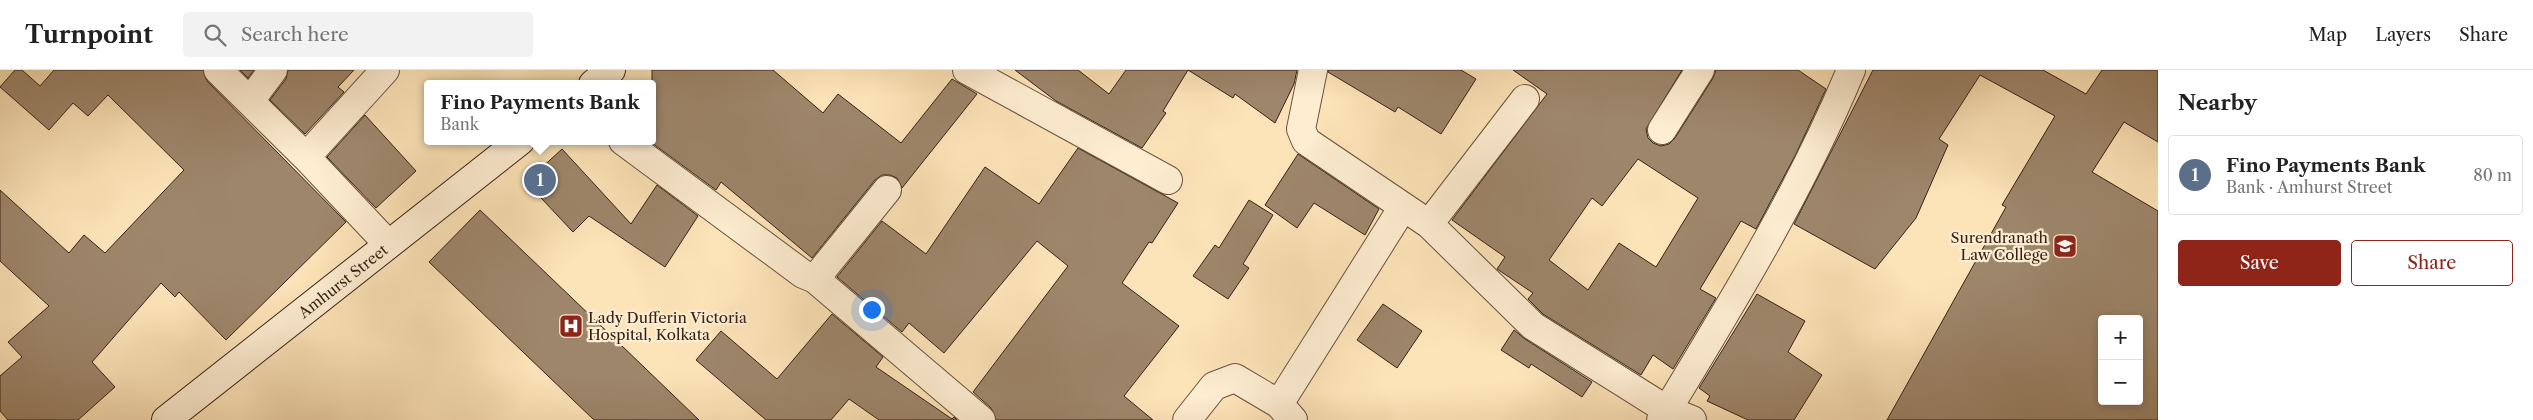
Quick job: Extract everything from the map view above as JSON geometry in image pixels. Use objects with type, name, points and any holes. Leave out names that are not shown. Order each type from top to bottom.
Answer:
[{"type":"street","points":[[218,70],[306,157],[388,244]]},
{"type":"street","points":[[250,101],[273,70]]},
{"type":"street","points":[[306,157],[385,70]]},
{"type":"street","points":[[598,80],[610,70]]},
{"type":"street","points":[[967,70],[1168,180]]},
{"type":"street","points":[[1312,70],[1301,129],[1306,142],[1429,224],[1533,326],[1664,415],[1692,420]]},
{"type":"street","points":[[1662,130],[1700,70]]},
{"type":"street","points":[[1664,415],[1776,228],[1836,108],[1851,70]]},
{"type":"street","points":[[1429,224],[1525,99]]},
{"type":"street","name":"Amhurst Street","points":[[166,420],[515,145]]},
{"type":"street","points":[[628,145],[803,274],[815,279],[981,420]]},
{"type":"street","points":[[815,279],[887,190]]},
{"type":"street","points":[[1188,420],[1214,386],[1235,378],[1286,412],[1404,207]]},
{"type":"building","points":[[15,70],[22,70],[40,86],[54,70],[203,70],[207,81],[346,222],[226,340],[179,292],[175,297],[161,283],[92,362],[115,387],[78,420],[8,420],[0,411],[0,376],[22,357],[8,342],[49,306],[0,261],[0,190],[69,253],[84,235],[105,253],[184,170],[108,95],[88,116],[73,103],[49,130],[0,87]]},
{"type":"building","points":[[240,70],[254,70],[248,78]]},
{"type":"building","points":[[288,70],[354,70],[338,87],[344,92],[305,134],[270,100],[286,79]]},
{"type":"building","points":[[652,70],[773,70],[823,113],[838,94],[901,143],[952,79],[977,94],[902,188],[897,178],[890,175],[882,175],[875,180],[812,258],[721,182],[716,190],[655,145],[656,80],[652,80]]},
{"type":"building","points":[[1015,70],[1078,70],[1109,94],[1126,70],[1188,70],[1163,111],[1166,113],[1142,148],[1056,101]]},
{"type":"building","points":[[1188,70],[1297,70],[1294,84],[1275,123],[1235,94],[1233,98]]},
{"type":"building","points":[[1328,70],[1461,70],[1476,79],[1441,134],[1398,107],[1395,112],[1328,72]]},
{"type":"building","points":[[1513,70],[1682,70],[1646,129],[1648,138],[1653,143],[1661,146],[1669,144],[1675,138],[1713,78],[1716,70],[1798,70],[1826,89],[1796,154],[1756,229],[1741,221],[1700,289],[1716,298],[1673,369],[1653,355],[1641,375],[1543,314],[1528,299],[1533,293],[1497,269],[1505,257],[1452,220],[1547,94]],"holes":[[[1638,159],[1698,198],[1656,267],[1619,243],[1588,290],[1549,260],[1592,198],[1602,206]]]},
{"type":"building","name":"Surendranath Law College","points":[[1873,70],[2043,70],[2086,94],[2102,70],[2158,70],[2158,142],[2124,122],[2092,172],[2158,211],[2158,420],[1887,420],[2006,207],[2002,205],[2055,116],[1980,75],[1939,139],[1948,145],[1916,218],[1875,269],[1794,224]]},
{"type":"building","points":[[365,115],[416,171],[376,208],[327,157]]},
{"type":"building","points":[[1078,148],[1178,203],[1152,243],[1149,242],[1122,283],[1179,326],[1124,396],[1153,420],[996,420],[991,408],[973,392],[1068,266],[1037,241],[944,353],[909,323],[902,332],[837,277],[882,221],[926,254],[985,167],[1039,204]]},
{"type":"building","points":[[562,149],[631,224],[657,185],[698,216],[665,267],[589,216],[573,232],[526,182]]},
{"type":"building","points":[[1298,154],[1379,209],[1365,235],[1314,203],[1297,228],[1265,205]]},
{"type":"building","points":[[1249,200],[1273,215],[1243,264],[1249,268],[1228,299],[1193,276],[1215,245],[1219,248]]},
{"type":"building","points":[[480,210],[699,420],[594,420],[429,262]]},
{"type":"building","points":[[1757,294],[1805,321],[1788,352],[1822,375],[1794,420],[1748,420],[1707,401],[1710,396],[1699,388]]},
{"type":"building","points":[[1383,304],[1422,331],[1397,368],[1357,340]]},
{"type":"building","points":[[832,314],[883,357],[876,367],[952,419],[954,417],[957,420],[879,420],[849,399],[831,420],[766,420],[696,360],[721,331],[777,379]]},
{"type":"building","points":[[1514,330],[1592,382],[1582,397],[1531,364],[1529,368],[1501,350]]},
{"type":"place","name":"Fino Payments Bank","points":[[540,180]]},
{"type":"place","name":"Surendranath Law College","points":[[2065,246]]},
{"type":"place","name":"Lady Dufferin Victoria Hospital, Kolkata","points":[[571,326]]}]
